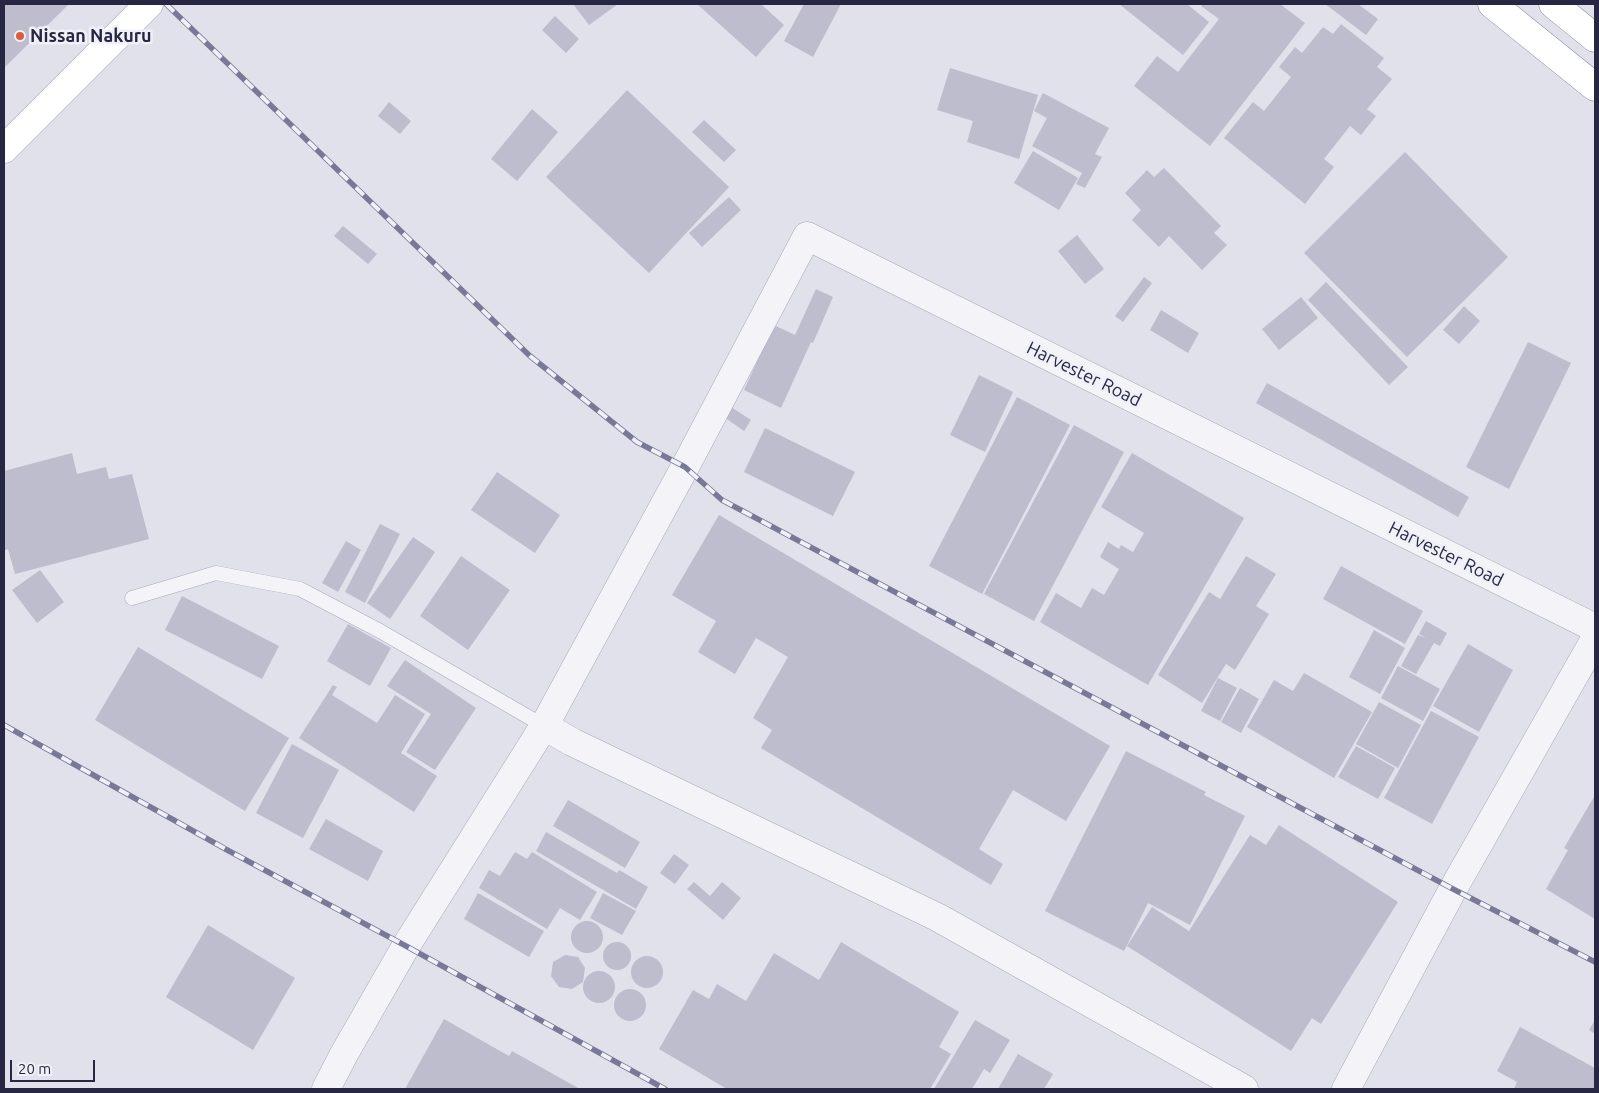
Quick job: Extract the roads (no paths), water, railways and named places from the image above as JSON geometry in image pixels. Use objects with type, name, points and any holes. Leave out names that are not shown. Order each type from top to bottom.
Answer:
[{"type":"main road","points":[[4,149],[149,4]]},
{"type":"main road","points":[[1492,4],[1595,87]]},
{"type":"main road","points":[[1553,4],[1595,38]]},
{"type":"street","name":"Harvester Road","points":[[544,726],[685,467],[807,236],[1595,628]]},
{"type":"street","points":[[1346,1089],[1453,889],[1595,638]]},
{"type":"street","points":[[326,1089],[406,946],[544,726],[572,742],[937,917],[1244,1089]]},
{"type":"lane","points":[[132,598],[216,573],[300,589],[380,631],[544,726]]},
{"type":"railway","points":[[166,4],[530,356],[637,442],[685,467],[722,500],[1453,889],[1595,962]]},
{"type":"railway","points":[[4,725],[229,851],[665,1089]]},
{"type":"place","name":"Nissan Nakuru","points":[[20,36]]}]
